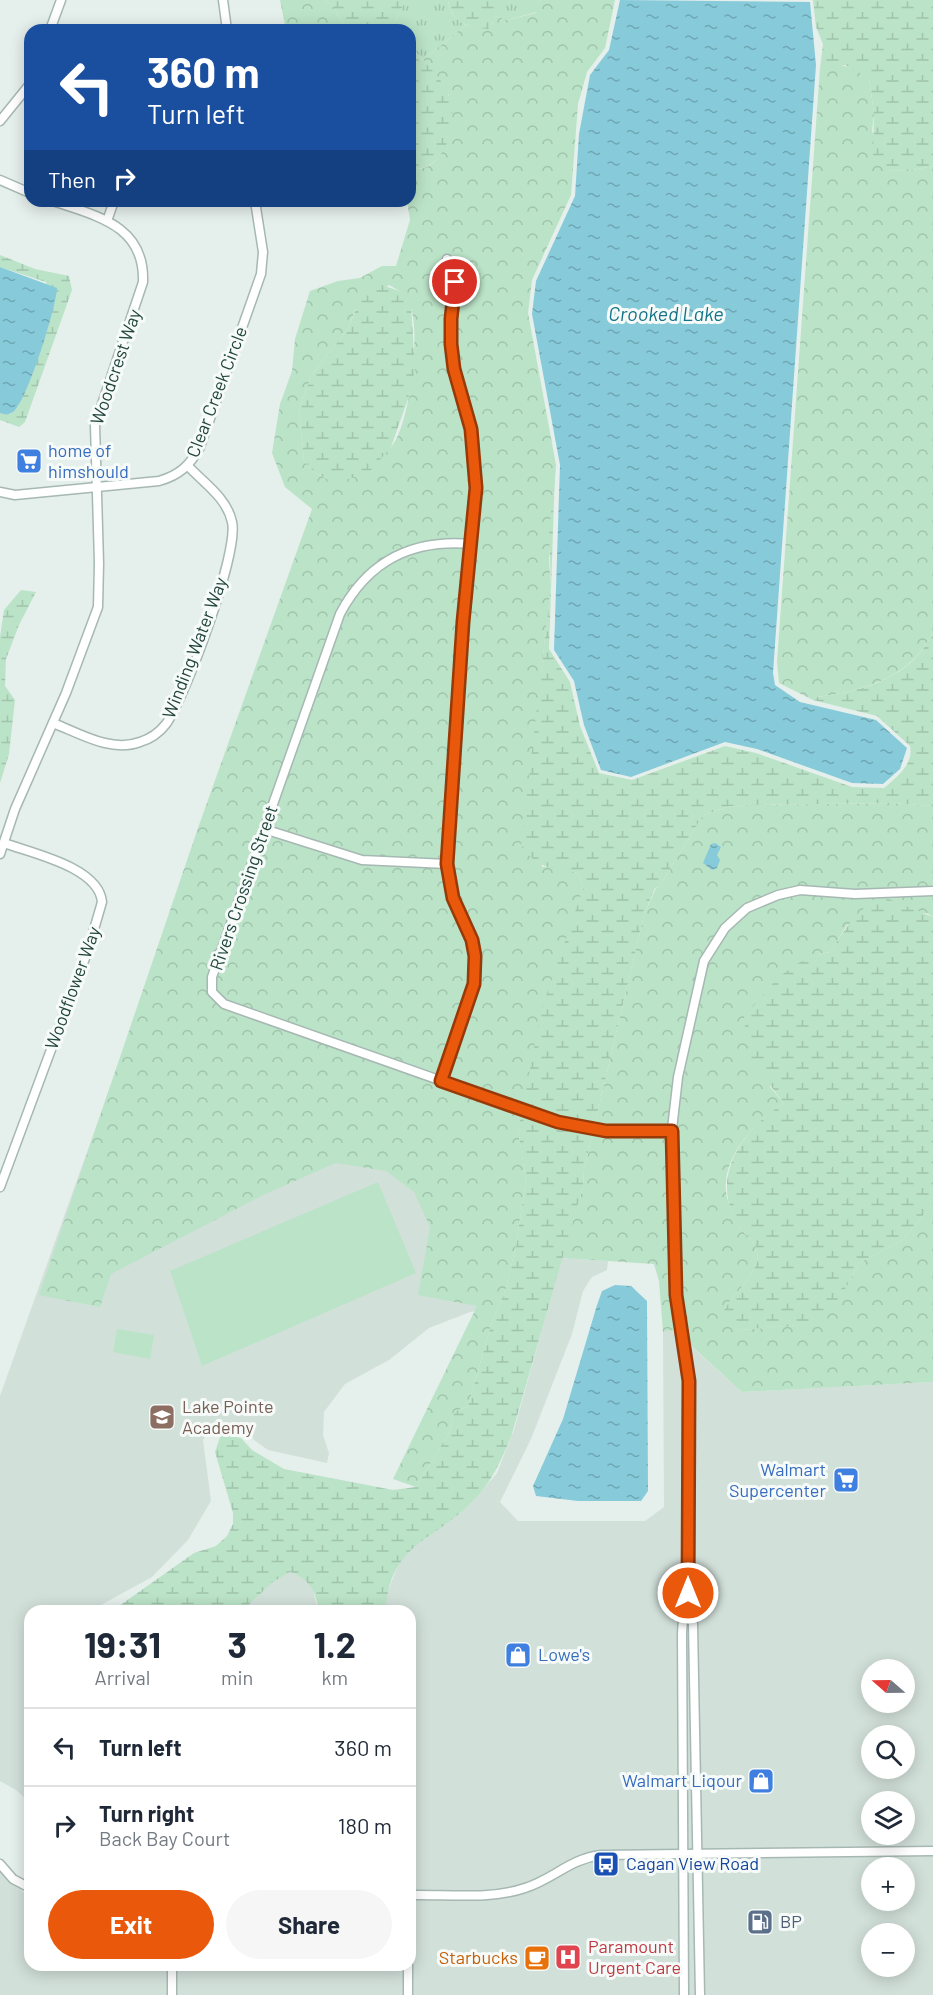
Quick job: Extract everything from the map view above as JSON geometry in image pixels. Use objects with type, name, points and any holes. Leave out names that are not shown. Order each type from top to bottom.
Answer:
[{"type":"street","points":[[52,24],[61,0]]},
{"type":"street","points":[[223,0],[226,24]]},
{"type":"street","points":[[0,121],[24,91]]},
{"type":"street","points":[[0,180],[24,190]]},
{"type":"street","name":"Woodcrest Way","points":[[0,854],[30,771],[53,723],[89,632],[100,596],[94,424],[143,282],[142,262],[132,241],[119,227],[107,220],[70,207]]},
{"type":"street","points":[[107,220],[112,207]]},
{"type":"street","name":"Clear Creek Circle","points":[[0,492],[15,495],[159,481],[170,478],[188,466],[200,447],[261,274],[263,252],[256,207]]},
{"type":"street","points":[[441,1081],[474,984],[475,956],[472,940],[453,898],[447,864],[458,688],[476,488],[471,429],[454,369],[451,319],[455,282],[447,259]]},
{"type":"street","name":"Winding Water Way","points":[[53,723],[113,745],[130,745],[159,732],[174,710],[205,631],[233,542],[232,520],[227,510],[217,495],[188,466]]},
{"type":"street","name":"Rivers Crossing Street","points":[[471,544],[446,542],[411,551],[370,571],[352,591],[340,614],[212,977],[212,992],[224,1004],[558,1122],[606,1131],[672,1131]]},
{"type":"street","points":[[264,829],[362,860],[447,864]]},
{"type":"street","name":"Woodflower Way","points":[[0,1187],[88,950],[102,902],[94,884],[75,869],[4,843]]},
{"type":"street","points":[[700,1995],[693,1624],[688,1607],[689,1381],[676,1295],[672,1131],[678,1077],[704,960],[720,933],[747,908],[800,890],[855,894],[933,891]]},
{"type":"street","points":[[684,1995],[683,1623],[688,1607]]},
{"type":"street","points":[[416,1895],[513,1892],[536,1884],[564,1866],[586,1857],[697,1853],[933,1851]]},
{"type":"street","points":[[0,1864],[13,1879],[24,1885]]},
{"type":"street","points":[[172,1971],[172,1995]]},
{"type":"street","points":[[408,1971],[408,1995]]},
{"type":"shaded area","name":"Lake Pointe Academy","points":[[128,1037],[386,1128],[488,1309],[470,1312],[429,1328],[389,1360],[345,1384],[324,1412],[323,1435],[329,1453],[327,1463],[268,1450],[254,1440],[248,1430],[213,1423],[203,1440],[211,1501],[188,1540],[152,1577],[101,1605],[24,1605],[24,1797],[0,1781],[0,1396]]},
{"type":"shaded area","points":[[562,1258],[608,1261],[607,1270],[592,1277],[583,1291],[572,1334],[531,1439],[500,1502],[518,1521],[645,1521],[664,1507],[663,1332],[673,1330],[742,1392],[933,1382],[933,1995],[0,1995],[0,1872],[24,1893],[24,1971],[416,1971],[416,1605],[386,1605],[386,1597],[399,1562],[418,1542],[453,1519],[470,1504],[497,1473],[514,1430]]},
{"type":"shaded area","points":[[290,1572],[300,1576],[312,1586],[317,1605],[248,1605],[273,1582]]},
{"type":"green space","points":[[280,0],[325,0],[333,7],[344,24],[285,24]]},
{"type":"green space","points":[[325,0],[406,0],[396,19],[397,24],[344,24],[333,7]]},
{"type":"green space","points":[[406,0],[448,0],[453,15],[466,25],[423,60],[416,52],[416,24],[397,24],[396,19]]},
{"type":"green space","points":[[448,0],[497,0],[494,19],[488,29],[467,25],[456,19]]},
{"type":"green space","points":[[497,0],[540,0],[537,12],[507,20],[495,16]]},
{"type":"green space","points":[[540,0],[615,0],[605,48],[587,72],[578,104],[571,195],[532,280],[528,313],[556,465],[549,560],[551,586],[541,674],[542,867],[556,866],[579,874],[583,889],[518,1130],[526,1180],[516,1245],[506,1289],[491,1325],[468,1406],[454,1412],[450,1431],[416,1487],[393,1479],[477,1306],[418,1295],[430,1227],[414,1192],[386,1171],[336,1163],[263,1195],[111,1274],[100,1307],[39,1295],[198,828],[312,509],[285,487],[272,453],[280,404],[292,371],[295,339],[310,291],[338,281],[360,278],[382,266],[396,266],[410,220],[408,207],[416,207],[416,169],[433,163],[440,154],[447,131],[449,95],[423,60],[466,25],[481,28],[492,24],[495,16],[507,20],[536,13]],"holes":[[[389,285],[398,290],[409,303],[413,315],[414,333],[412,376],[404,419],[398,436],[387,451],[329,480],[314,472],[304,461],[299,411],[311,376],[348,329],[355,310]]]},
{"type":"green space","points":[[813,0],[933,0],[933,166],[908,171],[887,170],[873,155],[874,113],[869,78],[845,65],[820,69],[823,44],[816,27]]},
{"type":"green space","points":[[416,53],[445,87],[451,105],[452,118],[451,131],[441,154],[433,163],[416,168]]},
{"type":"green space","points":[[837,64],[855,69],[869,78],[874,113],[872,131],[887,170],[908,171],[933,166],[933,632],[913,660],[885,679],[852,691],[817,697],[813,700],[779,683],[777,662],[820,69]]},
{"type":"green space","points":[[0,255],[35,269],[69,276],[72,290],[25,422],[19,427],[0,420],[0,413],[11,414],[18,406],[32,375],[51,315],[46,282],[0,267]]},
{"type":"green space","points":[[376,283],[402,292],[411,305],[415,370],[408,399],[391,447],[371,470],[350,479],[329,480],[314,472],[304,461],[299,411],[311,376],[348,329],[365,286]]},
{"type":"green space","points":[[555,471],[549,649],[570,682],[580,726],[599,773],[632,780],[725,746],[756,753],[852,787],[884,788],[899,775],[907,764],[911,753],[910,746],[877,716],[813,700],[817,697],[852,691],[885,680],[913,661],[933,632],[933,806],[892,803],[743,805],[727,807],[703,815],[659,887],[655,888],[644,915],[584,1170],[583,1187],[511,1437],[484,1489],[456,1517],[415,1547],[404,1558],[395,1571],[387,1605],[317,1605],[314,1592],[307,1582],[290,1572],[273,1582],[248,1605],[120,1605],[194,1553],[216,1546],[227,1536],[233,1524],[233,1513],[215,1452],[221,1434],[241,1438],[252,1450],[284,1469],[393,1490],[416,1487],[450,1431],[454,1412],[468,1406],[491,1325],[506,1289],[516,1245],[526,1180],[518,1131],[541,1011],[583,889],[579,874],[541,864],[528,855],[521,846],[551,586],[549,533]]},
{"type":"green space","points":[[21,590],[36,592],[19,625],[6,659],[5,686],[15,700],[9,754],[0,783],[0,637],[4,610]]},
{"type":"green space","points":[[892,803],[933,806],[933,917],[927,913],[847,925],[830,952],[819,954],[770,1087],[784,1103],[746,1136],[732,1158],[728,1170],[726,1193],[729,1205],[739,1226],[754,1245],[757,1261],[751,1274],[724,1310],[740,1330],[798,1325],[847,1286],[859,1263],[903,1240],[933,1203],[933,1382],[742,1392],[674,1330],[663,1332],[659,1281],[654,1264],[562,1258],[583,1187],[584,1170],[644,915],[656,888],[659,887],[703,815],[727,807],[743,805]]},
{"type":"green space","points":[[881,896],[933,917],[933,1203],[903,1240],[859,1263],[847,1286],[825,1317],[812,1324],[740,1330],[728,1321],[724,1310],[755,1267],[757,1250],[739,1226],[730,1208],[727,1190],[729,1173],[734,1157],[743,1141],[769,1114],[784,1103],[749,1059],[744,1017],[771,985],[791,968],[803,961],[830,952],[858,914]]},
{"type":"green space","points":[[378,1182],[416,1273],[202,1366],[170,1271]]},
{"type":"green space","points":[[117,1329],[154,1335],[150,1359],[113,1352]]},
{"type":"water","name":"Crooked Lake","points":[[620,0],[810,2],[816,65],[773,673],[775,685],[800,702],[876,720],[907,748],[900,769],[883,784],[852,783],[757,749],[725,742],[631,777],[601,770],[584,725],[574,681],[554,650],[560,465],[532,314],[536,281],[575,196],[579,134],[590,75],[609,50]]},
{"type":"water","points":[[0,267],[57,288],[33,373],[19,404],[10,414],[0,413]]},
{"type":"water","points":[[715,843],[721,847],[717,855],[720,860],[717,868],[712,870],[703,863],[711,844]]},
{"type":"water","points":[[615,1285],[631,1286],[647,1301],[648,1491],[641,1501],[578,1501],[536,1496],[533,1486],[563,1419],[602,1291]]},
{"type":"place","name":"home of himshould","points":[[29,461]]},
{"type":"place","name":"Lake Pointe Academy","points":[[162,1417]]},
{"type":"place","name":"Walmart Supercenter","points":[[846,1480]]},
{"type":"place","name":"Lowe's","points":[[518,1655]]},
{"type":"place","name":"Walmart Liqour","points":[[761,1781]]},
{"type":"place","name":"Cagan View Road","points":[[606,1864]]},
{"type":"place","name":"BP","points":[[760,1922]]},
{"type":"place","name":"Paramount Urgent Care","points":[[568,1957]]},
{"type":"place","name":"Starbucks","points":[[537,1958]]},
{"type":"route","points":[[455,282],[451,344],[454,369],[471,429],[476,488],[463,622],[447,864],[453,898],[472,940],[475,956],[474,984],[441,1081],[558,1122],[606,1131],[672,1131],[676,1295],[689,1381],[688,1593]]}]
